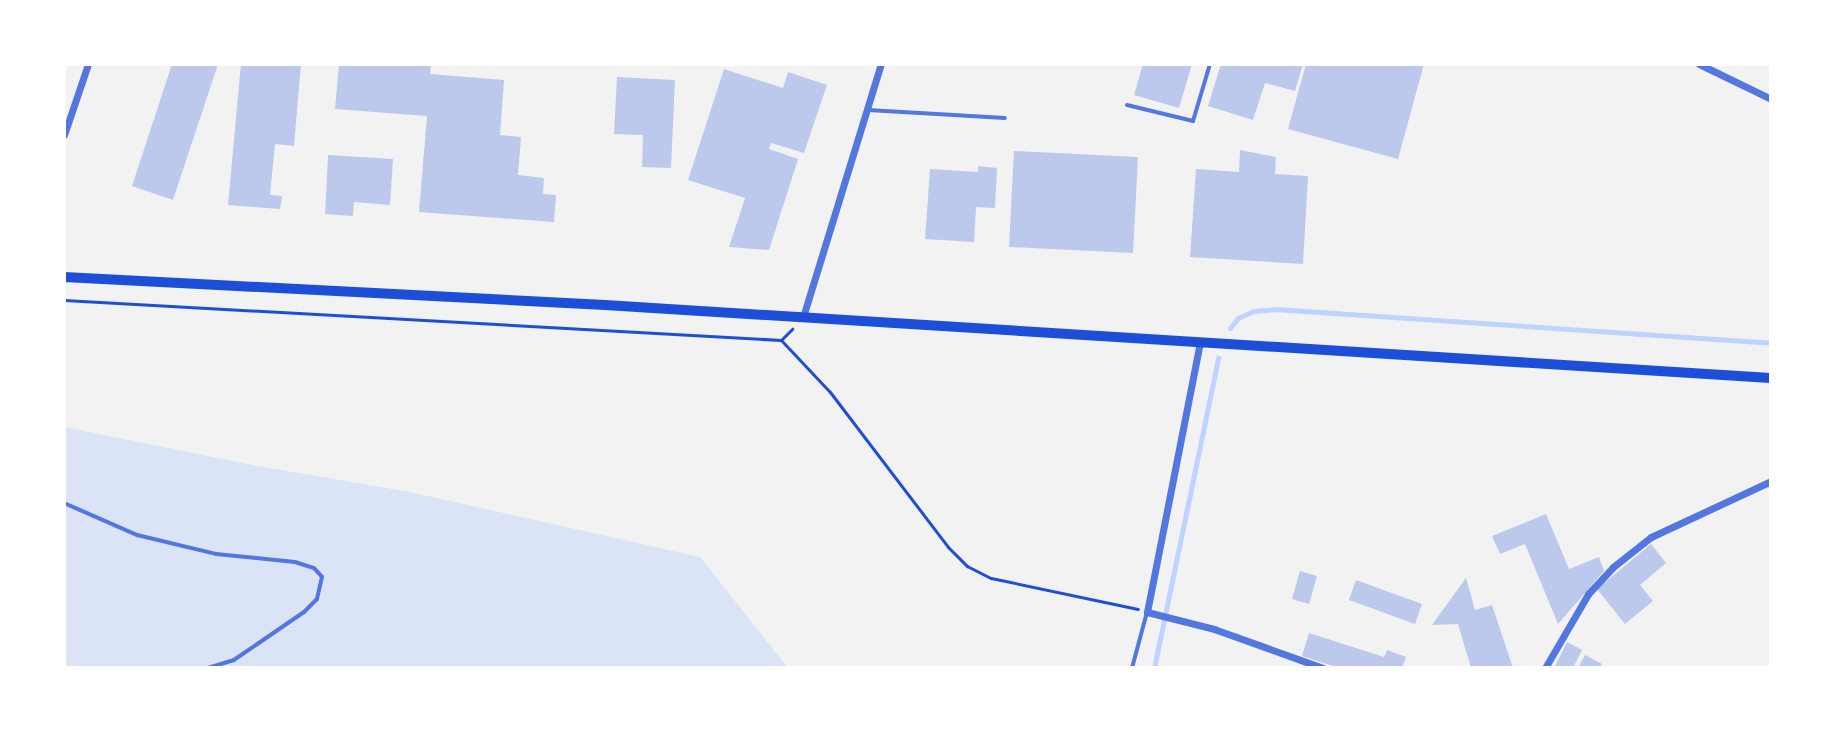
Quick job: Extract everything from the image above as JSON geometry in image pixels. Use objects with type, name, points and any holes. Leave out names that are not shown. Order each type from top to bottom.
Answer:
[{"type":"main road","points":[[64,277],[803,317],[1771,378]]},
{"type":"street","points":[[64,135],[88,64]]},
{"type":"street","points":[[803,317],[881,64]]},
{"type":"street","points":[[1699,64],[1771,99]]},
{"type":"street","points":[[1200,342],[1147,612],[1323,668]]},
{"type":"street","points":[[1545,668],[1588,594],[1613,567],[1651,537],[1771,481]]},
{"type":"lane","points":[[1127,105],[1193,121],[1210,64]]},
{"type":"lane","points":[[867,110],[1005,118]]},
{"type":"lane","points":[[64,503],[137,535],[216,554],[295,562],[314,568],[322,577],[317,599],[304,612],[234,660],[207,668]]},
{"type":"lane","points":[[1132,668],[1147,612]]},
{"type":"path","points":[[64,300],[781,340],[830,392],[948,547],[967,566],[991,578],[1147,612]]},
{"type":"shaded area","points":[[64,427],[252,465],[410,492],[700,557],[788,668],[64,668]]},
{"type":"building","points":[[172,64],[218,64],[173,200],[132,186]]},
{"type":"building","points":[[241,64],[301,64],[294,146],[275,144],[270,195],[282,196],[280,209],[228,205]]},
{"type":"building","points":[[339,64],[431,64],[430,74],[504,80],[500,135],[521,137],[518,175],[544,178],[543,194],[556,195],[554,222],[419,212],[427,116],[335,109]]},
{"type":"building","points":[[1143,64],[1192,64],[1179,108],[1134,95]]},
{"type":"building","points":[[1221,64],[1303,64],[1295,91],[1265,83],[1253,120],[1208,106]]},
{"type":"building","points":[[1306,64],[1424,64],[1398,159],[1288,129]]},
{"type":"building","points":[[724,69],[783,88],[788,72],[827,85],[804,153],[771,143],[769,149],[798,159],[769,250],[729,247],[745,198],[688,180]]},
{"type":"building","points":[[617,77],[675,80],[671,168],[642,167],[643,135],[614,134]]},
{"type":"building","points":[[1240,150],[1276,157],[1275,174],[1308,176],[1303,264],[1190,257],[1196,169],[1239,172]]},
{"type":"building","points":[[1014,151],[1138,157],[1133,253],[1009,247]]},
{"type":"building","points":[[328,155],[393,159],[390,205],[354,202],[353,216],[325,214]]},
{"type":"building","points":[[978,166],[997,168],[995,208],[976,207],[974,242],[925,239],[930,169],[978,172]]},
{"type":"building","points":[[1546,514],[1569,569],[1599,557],[1604,571],[1558,624],[1525,544],[1500,554],[1492,536]]},
{"type":"building","points":[[1651,544],[1666,563],[1640,585],[1653,601],[1625,624],[1597,589]]},
{"type":"building","points":[[1300,571],[1317,576],[1309,604],[1292,599]]},
{"type":"building","points":[[1466,578],[1475,610],[1492,605],[1513,668],[1471,668],[1458,624],[1432,625]]},
{"type":"building","points":[[1356,580],[1422,604],[1415,624],[1349,600]]},
{"type":"building","points":[[1309,633],[1384,657],[1387,650],[1406,657],[1402,668],[1339,668],[1302,656]]},
{"type":"building","points":[[1567,642],[1582,650],[1573,668],[1554,668]]},
{"type":"building","points":[[1585,655],[1602,664],[1600,668],[1578,668]]},
{"type":"waterway","points":[[1230,328],[1238,318],[1254,311],[1275,309],[1771,343]]},
{"type":"waterway","points":[[1154,668],[1218,358]]}]
